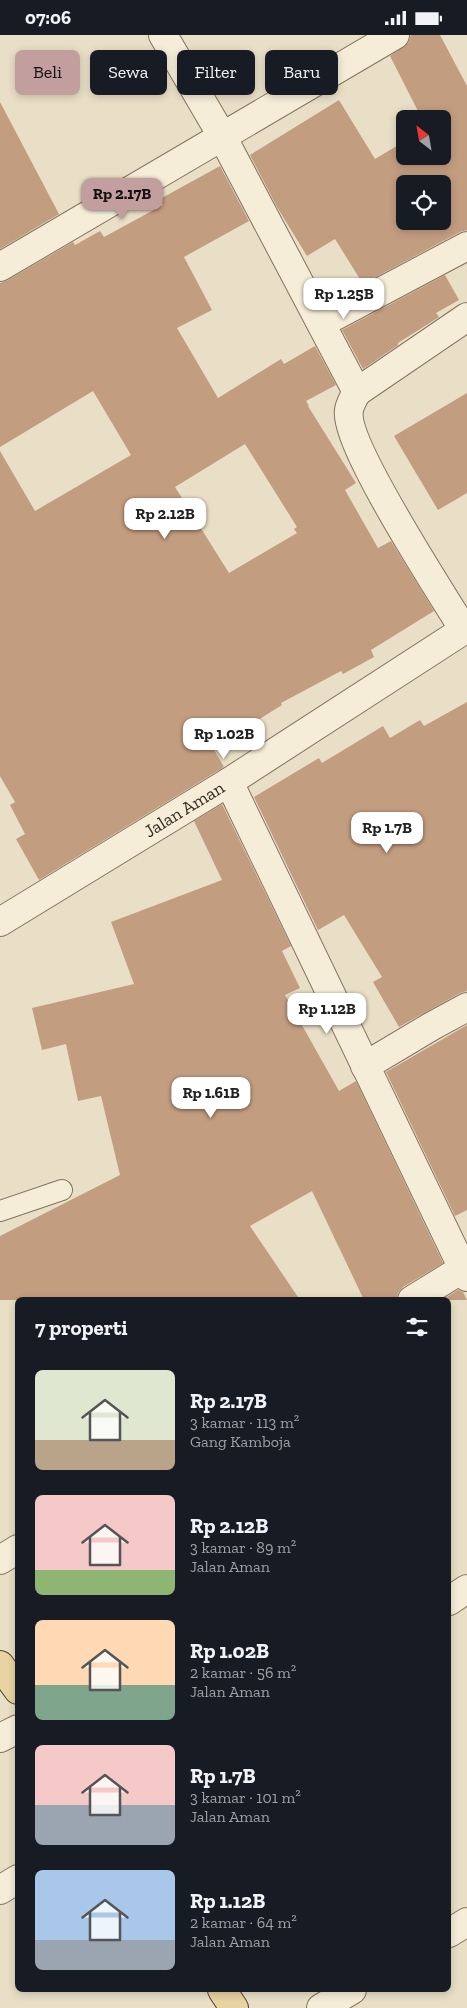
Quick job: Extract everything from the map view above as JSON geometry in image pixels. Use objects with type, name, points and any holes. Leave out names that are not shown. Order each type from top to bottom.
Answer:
[{"type":"main road","points":[[0,1665],[15,1686]]},
{"type":"main road","points":[[223,1992],[234,2008]]},
{"type":"street","points":[[163,35],[222,136],[357,392]]},
{"type":"street","points":[[0,267],[395,35]]},
{"type":"street","points":[[322,323],[467,246]]},
{"type":"street","points":[[465,629],[388,505],[354,435],[349,411],[357,392],[467,317]]},
{"type":"street","name":"Jalan Aman","points":[[0,922],[229,782],[465,629]]},
{"type":"street","points":[[229,782],[466,1271],[418,1297]]},
{"type":"street","points":[[365,1066],[467,1007]]},
{"type":"street","points":[[0,1560],[15,1551]]},
{"type":"street","points":[[451,1600],[467,1589]]},
{"type":"street","points":[[0,1738],[15,1730]]},
{"type":"street","points":[[0,1890],[15,1881]]},
{"type":"street","points":[[451,1932],[467,1923]]},
{"type":"street","points":[[321,2008],[349,1992]]},
{"type":"lane","points":[[0,1211],[62,1190]]},
{"type":"building","points":[[411,35],[440,35],[467,86],[467,230],[363,284],[335,239],[307,256],[277,207],[250,155],[339,100],[375,159],[396,146],[396,165],[451,165],[451,110],[417,110],[390,56],[408,43]]},
{"type":"building","points":[[0,102],[59,214],[0,249]]},
{"type":"building","points":[[220,166],[249,221],[184,257],[212,310],[177,328],[218,398],[281,359],[284,364],[315,346],[336,385],[306,401],[356,483],[345,490],[378,548],[391,541],[434,611],[371,650],[374,657],[343,674],[341,671],[281,703],[282,705],[213,748],[224,767],[39,880],[16,839],[25,834],[10,805],[15,802],[0,776],[0,451],[35,511],[131,455],[93,391],[0,447],[0,283],[73,242],[75,245],[100,231],[104,237],[163,205],[160,199]],"holes":[[[245,444],[297,527],[294,529],[297,533],[229,573],[175,487]]]},
{"type":"building","points":[[445,275],[459,300],[436,313],[439,317],[398,343],[398,345],[363,369],[342,330]]},
{"type":"building","points":[[467,393],[467,493],[438,510],[394,436]]},
{"type":"building","points":[[467,702],[467,991],[460,993],[399,1027],[373,982],[382,977],[344,915],[318,930],[254,797],[319,758],[322,763],[383,726],[390,738],[420,720],[424,726]]},
{"type":"building","points":[[222,804],[291,946],[282,951],[300,988],[285,995],[339,1091],[356,1081],[443,1263],[403,1287],[397,1297],[363,1297],[312,1191],[250,1226],[298,1297],[15,1297],[15,1300],[0,1300],[0,1236],[120,1175],[101,1096],[78,1101],[66,1044],[42,1050],[32,1008],[134,984],[111,922],[222,880],[194,821]]},
{"type":"building","points":[[467,1025],[467,1210],[455,1216],[386,1072]]},
{"type":"building","points":[[458,1290],[463,1292],[467,1300],[451,1300],[451,1297],[447,1297]]}]
